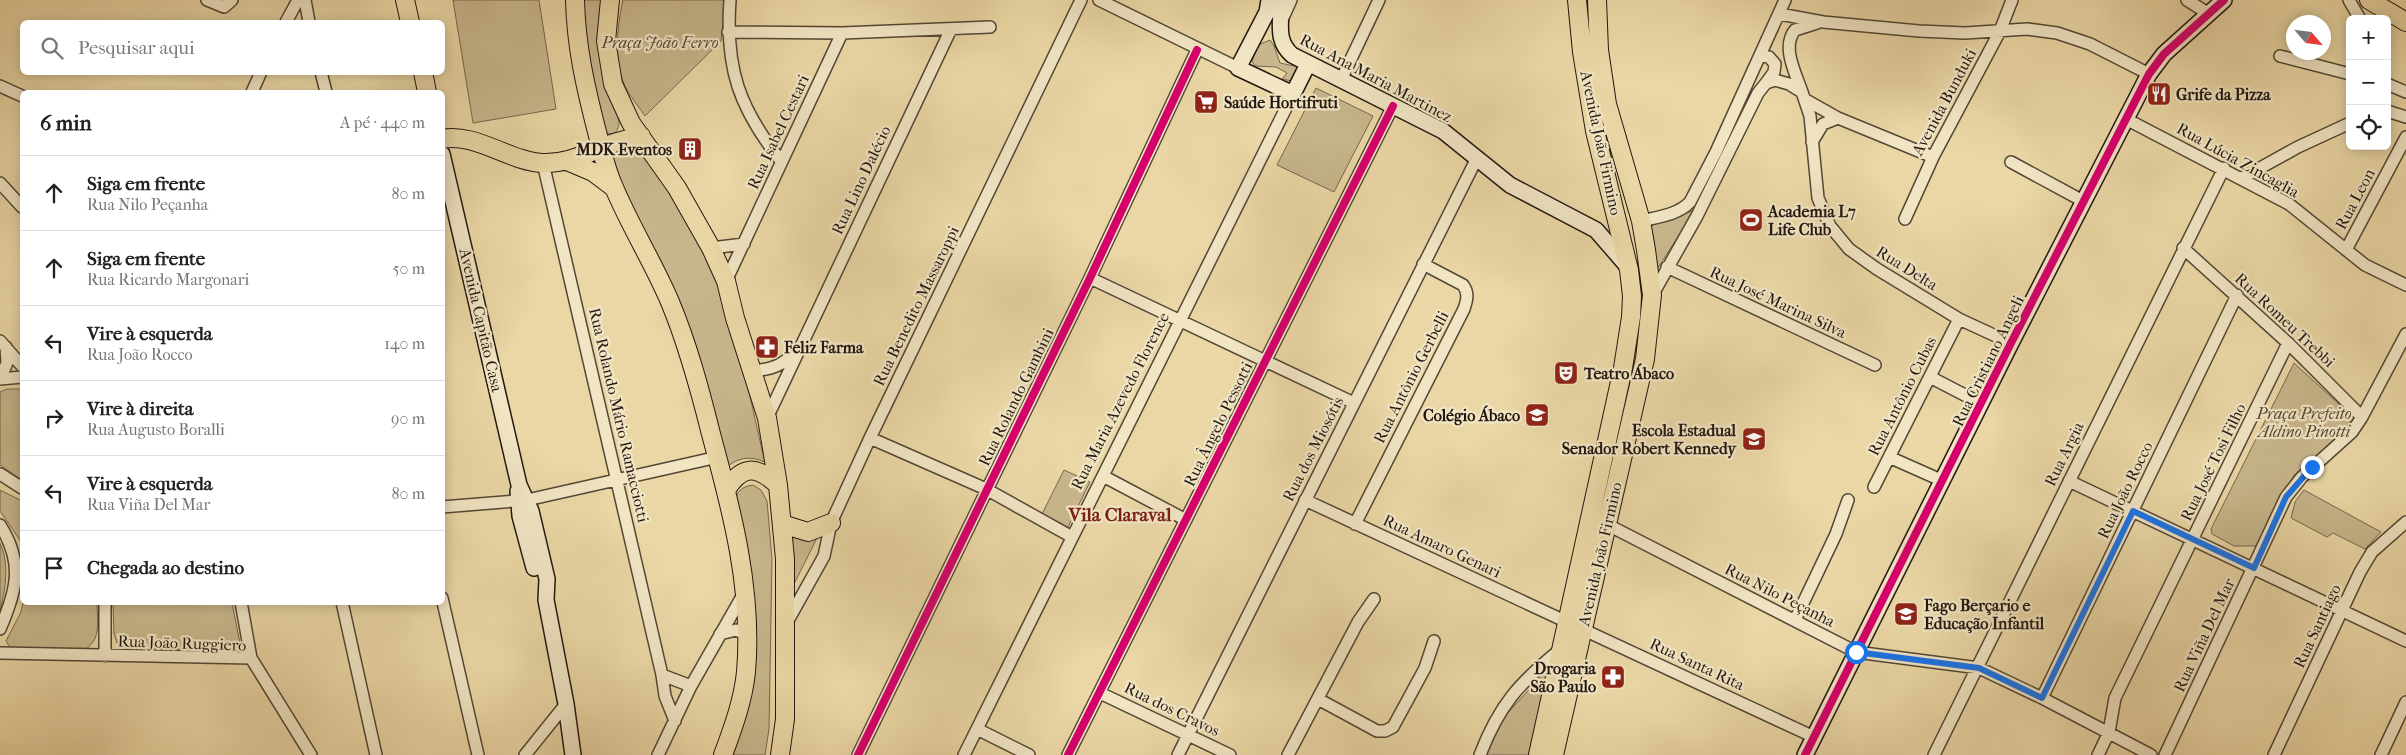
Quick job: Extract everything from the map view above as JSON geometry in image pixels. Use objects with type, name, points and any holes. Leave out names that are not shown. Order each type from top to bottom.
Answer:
[{"type":"main road","points":[[405,0],[410,20]]},
{"type":"main road","points":[[575,0],[576,35],[580,62],[601,148],[614,187],[671,303],[697,380],[718,457],[740,553],[747,635],[746,671],[742,698],[723,755]]},
{"type":"main road","points":[[610,0],[606,41],[613,84],[626,114],[677,188],[711,248],[726,282],[735,318],[767,418],[778,485],[785,558],[785,719],[780,755]]},
{"type":"main road","name":"Avenida João Firmino","points":[[1554,755],[1574,625],[1628,343],[1632,296],[1630,270],[1595,131],[1582,52],[1577,0]]},
{"type":"main road","name":"Avenida João Firmino","points":[[1538,755],[1561,649],[1574,625],[1606,524],[1645,359],[1652,295],[1641,221],[1607,104],[1599,50],[1597,0]]},
{"type":"main road","points":[[2369,0],[2406,22]]},
{"type":"main road","points":[[424,75],[427,90]]},
{"type":"main road","points":[[445,138],[451,137],[469,140],[496,151],[543,163],[567,161],[586,156],[601,148],[641,136]]},
{"type":"main road","points":[[567,161],[593,172],[614,187]]},
{"type":"main road","points":[[726,490],[737,475],[749,470],[759,472],[778,485]]},
{"type":"main road","points":[[782,524],[808,532],[831,523]]},
{"type":"street","points":[[207,0],[224,7],[232,0]]},
{"type":"street","points":[[287,20],[298,0]]},
{"type":"street","points":[[305,0],[309,20]]},
{"type":"street","points":[[730,0],[728,32],[731,67],[740,94],[762,137],[782,160]]},
{"type":"street","name":"Rua Benedito Massaroppi","points":[[784,627],[824,556],[831,523],[870,438],[1081,0]]},
{"type":"street","points":[[1099,0],[1197,50],[1292,94]]},
{"type":"street","points":[[1238,68],[1267,12],[1269,0]]},
{"type":"street","points":[[1280,0],[1282,21]]},
{"type":"street","name":"Rua Ana Maria Martinez","points":[[1291,0],[1279,32],[1281,40],[1292,55],[1443,131],[1524,194],[1596,230],[1630,270]]},
{"type":"street","points":[[1341,80],[1379,0]]},
{"type":"street","points":[[1596,230],[1618,228],[1685,208],[1693,198],[1761,56],[1785,0]]},
{"type":"street","name":"Avenida Bunduki","points":[[1905,219],[1933,157],[2000,31],[2012,0]]},
{"type":"street","points":[[2187,0],[2209,14]]},
{"type":"street","name":"Rua Cristiano Angeli","points":[[1805,755],[2011,343],[2149,74],[2164,54],[2224,0]]},
{"type":"street","points":[[2348,0],[2357,15]]},
{"type":"street","points":[[1780,14],[1824,22],[1919,31],[1965,33],[2040,30],[2074,37],[2149,74]]},
{"type":"street","name":"Rua Delta","points":[[1824,22],[1798,28],[1790,40],[1792,62],[1810,116],[1818,198],[1827,220],[1838,238],[1877,269],[1958,320],[2011,343]]},
{"type":"street","points":[[728,32],[842,33],[990,27]]},
{"type":"street","name":"Rua Lino Dalécio","points":[[767,418],[951,29]]},
{"type":"street","name":"Rua Isabel Cestari","points":[[726,282],[842,33]]},
{"type":"street","points":[[1252,42],[1270,36],[1281,40]]},
{"type":"street","name":"Rua Rolando Gambini","points":[[858,755],[1090,278],[1197,50]]},
{"type":"street","points":[[1652,295],[1697,216],[1758,93],[1775,66],[1769,57],[1761,56]]},
{"type":"street","points":[[2280,56],[2346,73]]},
{"type":"street","name":"Rua Maria Azevedo Florence","points":[[964,755],[1308,64]]},
{"type":"street","points":[[253,90],[260,75]]},
{"type":"street","points":[[322,75],[326,90]]},
{"type":"street","points":[[1766,83],[1783,81],[1838,118],[1933,157]]},
{"type":"street","points":[[0,86],[20,95]]},
{"type":"street","points":[[2391,86],[2406,92]]},
{"type":"street","name":"Rua Ângelo Pessotti","points":[[1068,755],[1393,106]]},
{"type":"street","points":[[2391,112],[2406,117]]},
{"type":"street","points":[[1812,144],[1823,124],[1838,118]]},
{"type":"street","name":"Rua Lúcia Zincaglia","points":[[2126,119],[2224,168],[2289,204],[2365,265],[2406,285]]},
{"type":"street","points":[[2242,178],[2298,146],[2346,125]]},
{"type":"street","name":"Rua Leon","points":[[2346,250],[2406,136]]},
{"type":"street","name":"Rua dos Miosótis","points":[[1178,755],[1477,158]]},
{"type":"street","points":[[2011,162],[2083,201]]},
{"type":"street","name":"Rua Rolando Mário Ramacciotti","points":[[543,163],[618,480],[665,696],[675,721]]},
{"type":"street","name":"Avenida Capitão Casa","points":[[445,167],[520,484],[538,582],[546,600],[566,704],[573,755]]},
{"type":"street","name":"Rua Argia","points":[[1934,755],[1979,668],[2183,248],[2224,168]]},
{"type":"street","points":[[0,183],[20,205]]},
{"type":"street","points":[[1636,204],[1648,210],[1666,214]]},
{"type":"street","points":[[711,248],[744,244]]},
{"type":"street","name":"Rua Romeu Trebbi","points":[[2183,248],[2288,343],[2362,417]]},
{"type":"street","name":"Rua Antônio Gerbelli","points":[[1356,524],[1460,318],[1467,299],[1467,290],[1464,285],[1423,264]]},
{"type":"street","name":"Rua José Marina Silva","points":[[1667,268],[1875,365]]},
{"type":"street","points":[[1090,278],[1354,403]]},
{"type":"street","name":"Rua João Rocco","points":[[2042,698],[2237,295]]},
{"type":"street","name":"Rua Antônio Cubas","points":[[1874,487],[1958,320]]},
{"type":"street","name":"Rua Viña Del Mar","points":[[2165,755],[2286,497],[2307,472],[2344,441],[2362,417],[2406,334]]},
{"type":"street","name":"Rua José Tosi Filho","points":[[2098,755],[2109,732],[2115,698],[2194,540],[2288,343]]},
{"type":"street","points":[[3,344],[20,364]]},
{"type":"street","points":[[3,344],[7,363],[0,379],[20,377]]},
{"type":"street","name":"Rua Lino Dalécio","points":[[753,371],[782,365],[802,345]]},
{"type":"street","points":[[1930,377],[1982,404]]},
{"type":"street","points":[[870,438],[986,489],[1072,537]]},
{"type":"street","points":[[445,507],[523,500],[718,457]]},
{"type":"street","points":[[1889,457],[1943,481]]},
{"type":"street","points":[[0,474],[20,487]]},
{"type":"street","points":[[1103,476],[1186,520]]},
{"type":"street","points":[[2069,481],[2406,641]]},
{"type":"street","name":"Rua Amaro Genari","points":[[1305,500],[1574,625]]},
{"type":"street","points":[[1795,620],[1836,534],[1848,500]]},
{"type":"street","name":"Rua Nilo Peçanha","points":[[1606,524],[1856,652],[1979,668],[2042,698],[2151,755]]},
{"type":"street","points":[[0,525],[11,543],[15,563],[15,582],[10,606],[0,629]]},
{"type":"street","name":"Rua Santiago","points":[[2274,755],[2342,610],[2372,552],[2404,528]]},
{"type":"street","points":[[658,755],[691,686],[744,592]]},
{"type":"street","points":[[1288,755],[1358,622],[1374,599]]},
{"type":"street","points":[[105,605],[105,656]]},
{"type":"street","points":[[242,605],[251,658]]},
{"type":"street","points":[[343,605],[376,755]]},
{"type":"street","points":[[444,605],[478,755]]},
{"type":"street","name":"Rua Santa Rita","points":[[1574,625],[1814,737]]},
{"type":"street","points":[[720,634],[736,630],[747,635]]},
{"type":"street","points":[[1318,699],[1378,730],[1385,731],[1393,728],[1425,668],[1434,641]]},
{"type":"street","points":[[1480,755],[1500,712],[1515,690],[1561,649]]},
{"type":"street","name":"Rua João Ruggiero","points":[[0,653],[251,658],[311,755]]},
{"type":"street","points":[[662,676],[691,686]]},
{"type":"street","name":"Rua dos Cravos","points":[[1100,693],[1230,755]]},
{"type":"street","points":[[2381,755],[2406,702]]},
{"type":"street","points":[[525,755],[566,704]]},
{"type":"street","points":[[977,729],[1029,755]]},
{"type":"green space","points":[[453,0],[539,0],[556,109],[473,123]]},
{"type":"green space","points":[[579,0],[601,0],[600,41],[603,68],[619,121],[614,134],[606,133],[600,128]]},
{"type":"green space","name":"Praça João Ferro","points":[[623,0],[725,0],[721,41],[645,116],[627,90],[620,69],[618,33]]},
{"type":"green space","points":[[1270,40],[1280,63],[1299,67],[1292,81],[1282,79],[1287,73],[1276,67],[1255,66],[1252,61],[1258,45]]},
{"type":"green space","points":[[1316,88],[1373,116],[1334,192],[1277,165]]},
{"type":"green space","points":[[631,150],[643,151],[687,220],[709,263],[735,336],[765,462],[745,458],[728,466],[608,162],[613,156]]},
{"type":"green space","points":[[1695,210],[1656,271],[1650,226]]},
{"type":"green space","name":"Praça Prefeito Aldino Pinotti","points":[[2294,363],[2354,418],[2327,449],[2294,475],[2256,546],[2234,546],[2212,534],[2211,529]]},
{"type":"green space","points":[[7,389],[20,389],[20,479],[0,465],[0,392]]},
{"type":"green space","points":[[1064,470],[1090,482],[1068,527],[1042,514]]},
{"type":"green space","points":[[753,485],[761,490],[767,501],[772,559],[769,729],[765,755],[733,755],[749,706],[753,650],[735,502],[740,490]]},
{"type":"green space","points":[[0,490],[20,500],[20,540],[0,511]]},
{"type":"green space","points":[[2304,490],[2381,532],[2365,549],[2333,533],[2327,537],[2291,518],[2295,502]]},
{"type":"green space","points":[[792,534],[818,536],[792,588]]},
{"type":"green space","points":[[0,543],[6,568],[0,611]]},
{"type":"green space","points":[[23,605],[97,605],[98,623],[94,641],[84,650],[11,649],[6,641],[21,612]]},
{"type":"green space","points":[[113,605],[232,605],[240,643],[235,650],[126,648],[117,643],[114,634]]},
{"type":"green space","points":[[1547,670],[1530,755],[1486,755],[1504,717]]},
{"type":"cycle path","points":[[1805,755],[2011,343],[2149,74],[2164,54],[2224,0]]},
{"type":"cycle path","points":[[858,755],[1090,278],[1197,50]]},
{"type":"cycle path","points":[[1068,755],[1393,106]]},
{"type":"place","name":"Grife da Pizza","points":[[2159,94]]},
{"type":"place","name":"Saúde Hortifruti","points":[[1206,102]]},
{"type":"place","name":"MDK Eventos","points":[[690,149]]},
{"type":"place","name":"Academia L7 Life Club","points":[[1751,220]]},
{"type":"place","name":"Feliz Farma","points":[[767,347]]},
{"type":"place","name":"Teatro Ábaco","points":[[1566,373]]},
{"type":"place","name":"Colégio Ábaco","points":[[1537,415]]},
{"type":"place","name":"Escola Estadual Senador Robert Kennedy","points":[[1754,439]]},
{"type":"place","name":"Fago Berçario e Educação Infantil","points":[[1906,614]]},
{"type":"place","name":"Drogaria São Paulo","points":[[1613,677]]},
{"type":"district","name":"Vila Claraval","points":[[1120,515]]},
{"type":"route","points":[[1856,652],[1979,668],[2042,698],[2133,511],[2254,568],[2286,497],[2312,467]]}]
